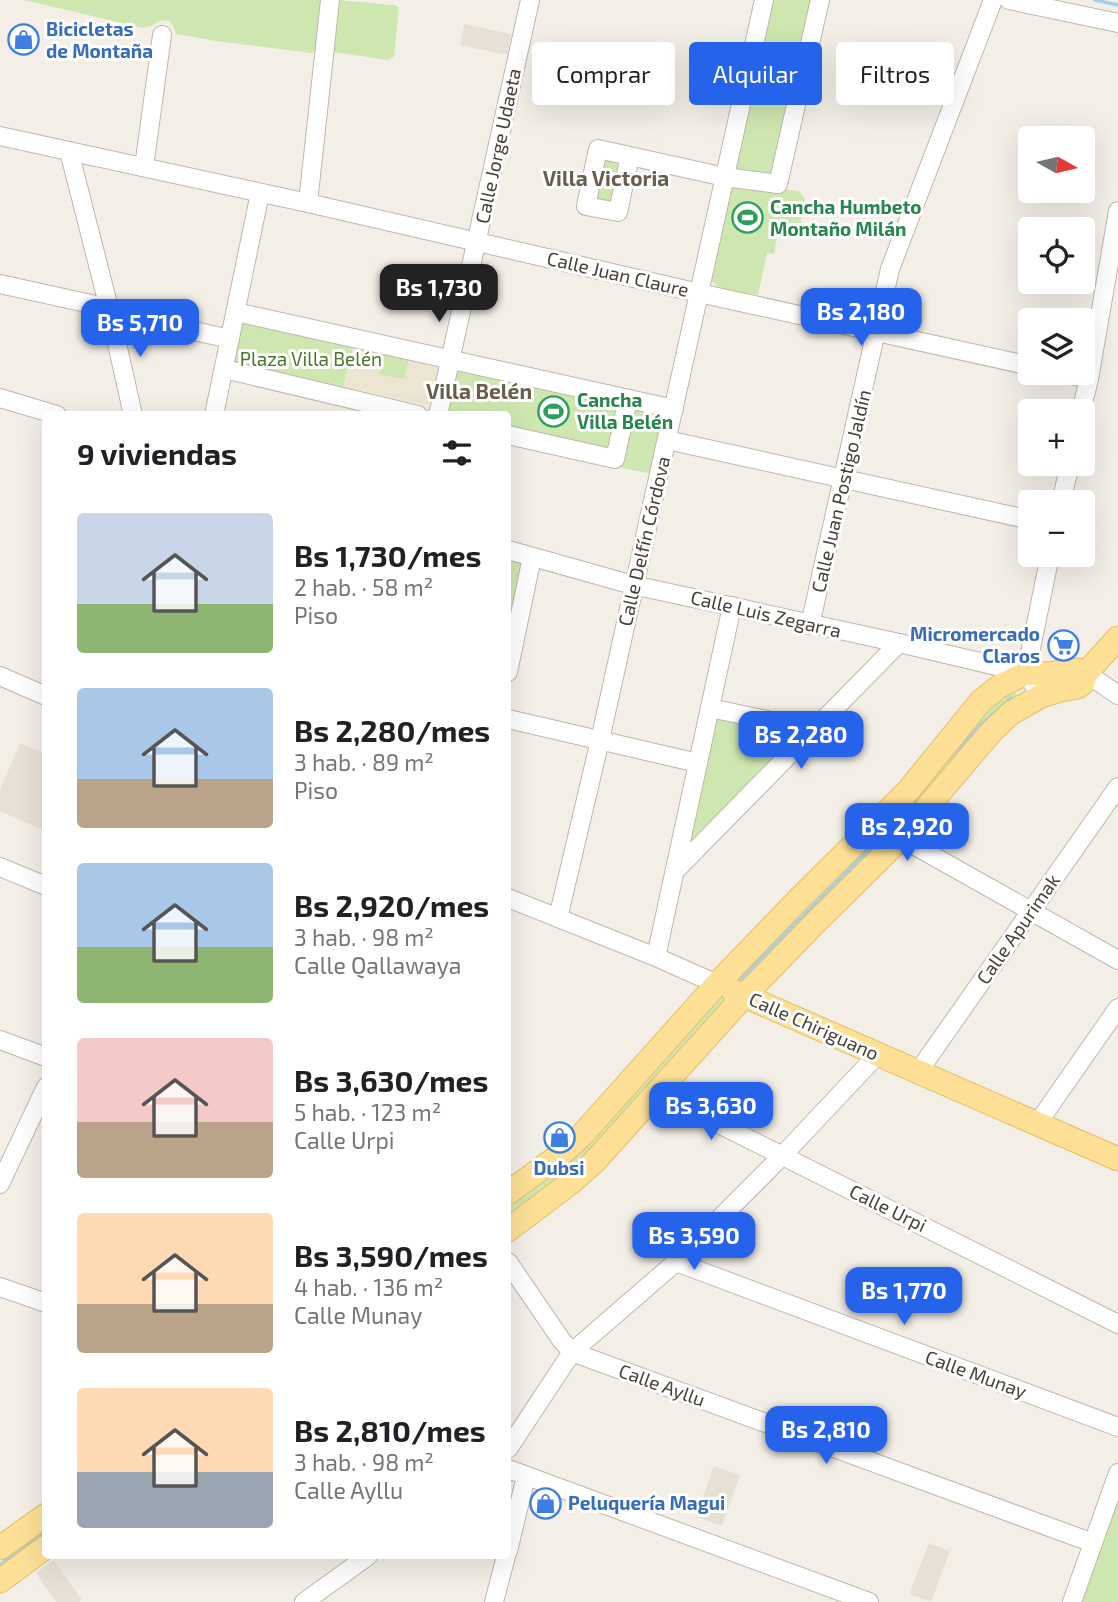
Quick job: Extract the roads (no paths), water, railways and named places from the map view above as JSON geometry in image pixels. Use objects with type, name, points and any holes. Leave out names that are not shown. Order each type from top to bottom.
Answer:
[{"type":"main road","points":[[1102,680],[1118,638]]},
{"type":"main road","points":[[511,1191],[581,1136],[717,984],[908,791],[981,701],[1000,686],[1026,673],[1048,674],[1077,670],[1102,680]]},
{"type":"main road","points":[[511,1228],[594,1162],[744,995],[901,838],[991,732],[1011,713],[1041,696],[1102,680]]},
{"type":"main road","name":"Calle Chiriguano","points":[[717,984],[1118,1159]]},
{"type":"main road","points":[[0,1548],[42,1518]]},
{"type":"main road","points":[[0,1581],[42,1550]]},
{"type":"street","points":[[308,203],[330,0]]},
{"type":"street","name":"Calle Jorge Udaeta","points":[[439,411],[530,0]]},
{"type":"street","name":"Calle Delfín Córdova","points":[[558,918],[764,0]]},
{"type":"street","points":[[630,156],[725,177],[778,184],[820,0]]},
{"type":"street","name":"Calle Juan Postigo Jaldín","points":[[810,625],[890,269],[993,0]]},
{"type":"street","points":[[1009,0],[1118,23]]},
{"type":"street","points":[[144,167],[162,35]]},
{"type":"street","name":"Calle Juan Claure","points":[[0,136],[1018,363]]},
{"type":"street","points":[[69,151],[132,411]]},
{"type":"street","points":[[216,411],[260,193]]},
{"type":"street","points":[[1095,349],[1114,256],[1118,211]]},
{"type":"street","points":[[0,284],[230,339]]},
{"type":"street","points":[[236,312],[674,409]]},
{"type":"street","points":[[224,369],[401,411]]},
{"type":"street","points":[[0,398],[44,411]]},
{"type":"street","points":[[511,436],[615,459],[628,399]]},
{"type":"street","points":[[667,440],[1018,517]]},
{"type":"street","name":"Calle Luis Zegarra","points":[[511,551],[634,585],[1026,673]]},
{"type":"street","points":[[511,658],[532,557]]},
{"type":"street","points":[[1041,696],[1026,673],[1048,567]]},
{"type":"street","points":[[656,957],[732,606]]},
{"type":"street","points":[[675,871],[899,643]]},
{"type":"street","points":[[0,676],[42,694]]},
{"type":"street","points":[[1102,680],[1118,695]]},
{"type":"street","points":[[710,709],[814,730]]},
{"type":"street","points":[[511,720],[698,763]]},
{"type":"street","name":"Calle Apurimak","points":[[918,1072],[1118,787]]},
{"type":"street","points":[[878,821],[901,838],[1118,960]]},
{"type":"street","points":[[0,867],[42,884]]},
{"type":"street","name":"Calle Chiriguano","points":[[511,899],[717,984]]},
{"type":"street","points":[[1037,1124],[1118,1008]]},
{"type":"street","points":[[0,1040],[42,1056]]},
{"type":"street","points":[[511,1444],[572,1352],[676,1262],[782,1156],[878,1054]]},
{"type":"street","name":"Calle Urpi","points":[[657,1093],[1118,1324]]},
{"type":"street","points":[[0,1184],[42,1095]]},
{"type":"street","name":"Calle Munay","points":[[676,1262],[1118,1427]]},
{"type":"street","points":[[511,1266],[572,1352]]},
{"type":"street","points":[[0,1287],[42,1302]]},
{"type":"street","name":"Calle Ayllu","points":[[572,1352],[1093,1544]]},
{"type":"street","points":[[511,1470],[869,1602]]},
{"type":"street","points":[[1072,1602],[1118,1473]]},
{"type":"street","points":[[511,1537],[526,1476]]},
{"type":"street","points":[[304,1602],[364,1559]]},
{"type":"street","points":[[494,1602],[505,1559]]},
{"type":"waterway","points":[[1095,0],[1118,5]]},
{"type":"waterway","points":[[951,762],[973,732],[1011,698]]},
{"type":"waterway","points":[[895,824],[927,789]]},
{"type":"waterway","points":[[740,979],[883,836]]},
{"type":"waterway","points":[[0,1565],[42,1535]]},
{"type":"place","name":"Bicicletas de Montaña","points":[[23,40]]},
{"type":"place","name":"Cancha Humbeto Montaño Milán","points":[[747,218]]},
{"type":"place","name":"Cancha Villa Belén","points":[[554,411]]},
{"type":"place","name":"Micromercado Claros","points":[[1063,645]]},
{"type":"place","name":"Dubsi","points":[[559,1137]]},
{"type":"place","name":"Peluquería Magui","points":[[545,1503]]},
{"type":"district","name":"Villa Victoria","points":[[606,179]]},
{"type":"district","name":"Villa Belén","points":[[479,392]]},
{"type":"park label","name":"Plaza Villa Belén","points":[[311,359]]}]
